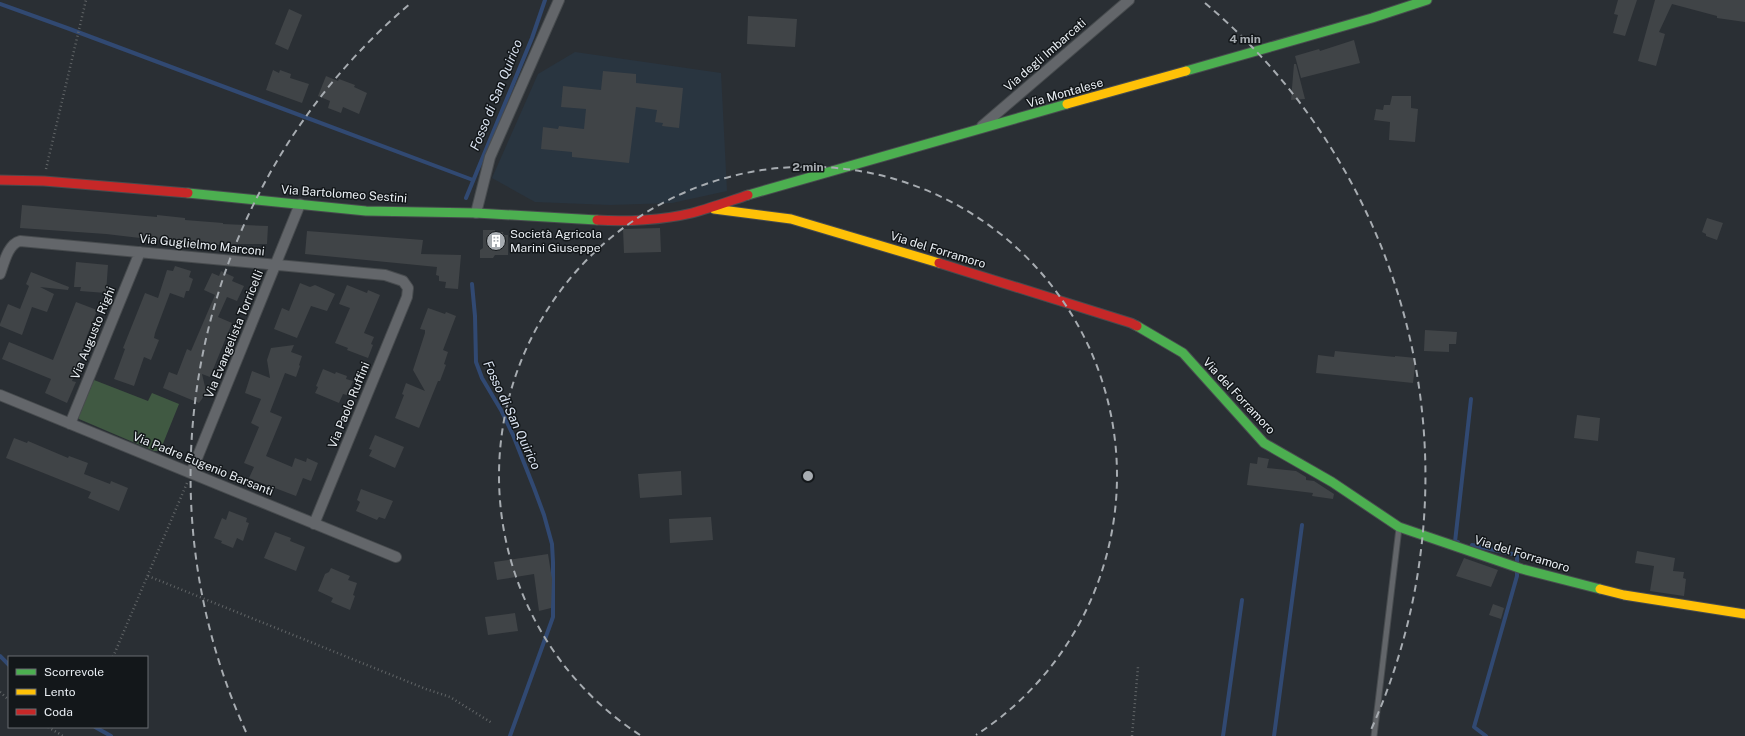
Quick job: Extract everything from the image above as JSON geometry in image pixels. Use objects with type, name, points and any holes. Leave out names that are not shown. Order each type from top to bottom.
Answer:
[{"type":"main road","name":"Via Montalese","points":[[709,208],[779,186],[1372,18],[1427,0]]},
{"type":"main road","name":"Via Bartolomeo Sestini","points":[[0,180],[44,181],[131,187],[366,211],[476,213],[589,220],[624,220],[668,217],[709,208]]},
{"type":"main road","name":"Via del Forramoro","points":[[709,208],[791,219],[1132,323],[1184,353],[1264,442],[1332,482],[1399,527],[1522,569],[1624,595],[1734,614],[1745,614]]},
{"type":"street","points":[[476,213],[490,157],[559,0]]},
{"type":"street","name":"Via degli Imbarcati","points":[[978,130],[1129,0]]},
{"type":"street","name":"Via Evangelista Torricelli","points":[[191,473],[300,204]]},
{"type":"street","name":"Via Guglielmo Marconi","points":[[0,274],[11,247],[16,242],[20,241],[389,276],[398,279],[407,285],[407,296]]},
{"type":"street","name":"Via Augusto Righi","points":[[70,424],[140,252]]},
{"type":"street","name":"Via Paolo Ruffini","points":[[314,524],[407,296]]},
{"type":"street","name":"Via Padre Eugenio Barsanti","points":[[0,395],[396,557]]},
{"type":"lane","points":[[1374,736],[1399,527]]},
{"type":"path","points":[[44,181],[86,0]]},
{"type":"path","points":[[113,656],[191,473]]},
{"type":"path","points":[[148,576],[426,689],[450,697],[492,722]]},
{"type":"path","points":[[1132,736],[1138,667]]},
{"type":"path","points":[[0,692],[8,699]]},
{"type":"path","points":[[50,728],[63,736]]},
{"type":"shaded area","points":[[575,52],[721,73],[727,191],[672,203],[610,205],[535,202],[492,178],[538,74]]},
{"type":"green space","points":[[94,380],[148,401],[152,393],[179,404],[160,451],[154,451],[79,419],[78,416]]},
{"type":"building","points":[[1618,0],[1637,0],[1625,36],[1613,33],[1618,15],[1614,14]]},
{"type":"building","points":[[1655,0],[1745,0],[1745,22],[1717,18],[1717,16],[1672,4],[1659,32],[1665,34],[1656,66],[1638,61]]},
{"type":"building","points":[[289,9],[302,15],[288,50],[275,44]]},
{"type":"building","points":[[748,16],[797,19],[795,47],[747,44]]},
{"type":"building","points":[[1354,40],[1360,63],[1301,78],[1295,56],[1319,49],[1320,51]]},
{"type":"building","points":[[1294,64],[1296,64],[1305,99],[1291,100]]},
{"type":"building","points":[[273,70],[279,73],[280,70],[291,74],[290,78],[309,84],[302,103],[266,90]]},
{"type":"building","points":[[603,71],[636,74],[636,83],[683,88],[679,128],[662,126],[663,123],[655,122],[657,110],[636,107],[629,163],[572,157],[572,152],[541,149],[543,127],[558,129],[559,126],[584,129],[586,109],[561,107],[563,86],[601,90]]},
{"type":"building","points":[[326,76],[338,81],[339,79],[355,85],[354,87],[367,93],[359,114],[343,107],[341,113],[328,108],[330,101],[318,96]]},
{"type":"building","points":[[1392,96],[1411,96],[1411,108],[1418,109],[1415,142],[1389,140],[1390,122],[1374,120],[1376,109],[1383,110],[1384,105],[1390,105]]},
{"type":"building","points":[[22,205],[157,217],[157,215],[223,224],[268,226],[267,244],[222,245],[183,243],[106,234],[20,228]]},
{"type":"building","points":[[1707,218],[1723,223],[1717,240],[1706,236],[1706,234],[1702,232]]},
{"type":"building","points":[[660,228],[661,252],[624,253],[623,229]]},
{"type":"building","name":"Società Agricola Marini Giuseppe","points":[[483,230],[495,230],[495,232],[503,232],[503,235],[508,235],[508,255],[495,255],[493,258],[480,258],[480,250],[483,248]]},
{"type":"building","points":[[307,231],[423,240],[421,254],[461,255],[458,289],[445,288],[446,282],[439,281],[439,276],[436,275],[437,267],[305,254]]},
{"type":"building","points":[[76,262],[108,265],[106,293],[80,291],[81,287],[74,287]]},
{"type":"building","points":[[175,266],[191,271],[189,277],[193,279],[189,291],[186,291],[184,298],[170,293],[155,333],[154,338],[159,340],[151,360],[144,357],[134,386],[114,379],[125,349],[123,348],[145,293],[158,298],[167,270],[173,271]]},
{"type":"building","points":[[221,271],[234,277],[232,281],[244,286],[237,301],[227,297],[218,317],[232,323],[210,377],[202,374],[206,391],[199,403],[163,388],[169,372],[177,375],[187,349],[191,351],[215,295],[204,290],[212,273],[219,276]]},
{"type":"building","points":[[31,272],[69,287],[68,290],[40,287],[54,294],[47,312],[32,307],[22,335],[0,326],[0,324],[8,304],[20,309],[29,286],[26,284]]},
{"type":"building","points":[[300,283],[310,287],[315,285],[335,294],[327,311],[311,306],[297,338],[274,329],[282,308],[289,311]]},
{"type":"building","points":[[347,285],[367,293],[368,290],[380,295],[364,333],[374,337],[371,344],[373,345],[368,358],[347,350],[348,348],[335,343],[350,308],[339,304]]},
{"type":"building","points":[[76,302],[97,310],[83,346],[85,347],[72,381],[76,382],[67,403],[45,393],[51,379],[2,359],[9,342],[53,360]]},
{"type":"building","points":[[428,308],[456,316],[443,350],[448,352],[444,364],[446,365],[419,428],[395,418],[404,395],[402,394],[406,383],[425,391],[413,370],[425,333],[425,330],[420,329]]},
{"type":"building","points":[[1425,330],[1457,332],[1456,344],[1449,344],[1449,352],[1424,351]]},
{"type":"building","points":[[294,345],[291,352],[302,356],[300,366],[296,377],[285,373],[270,412],[282,417],[266,456],[292,467],[295,458],[306,462],[307,458],[318,463],[311,481],[303,478],[296,496],[249,478],[254,467],[244,463],[259,427],[251,423],[261,399],[245,393],[252,371],[270,378],[267,360],[271,348]]},
{"type":"building","points":[[1335,351],[1416,358],[1413,383],[1316,373],[1318,355],[1334,357]]},
{"type":"building","points":[[323,369],[335,374],[336,372],[347,376],[346,379],[353,381],[347,395],[343,394],[339,403],[315,393],[318,387],[316,386]]},
{"type":"building","points":[[1577,415],[1600,418],[1598,441],[1574,438]]},
{"type":"building","points":[[375,435],[404,447],[395,468],[369,456],[372,450],[369,449]]},
{"type":"building","points":[[14,438],[27,443],[28,441],[68,458],[69,456],[88,463],[84,474],[110,484],[111,481],[128,488],[119,511],[88,498],[91,492],[6,458]]},
{"type":"building","points":[[1258,457],[1269,459],[1267,468],[1296,471],[1306,477],[1306,480],[1314,481],[1334,494],[1333,499],[1312,496],[1313,493],[1247,485],[1250,463],[1257,464]]},
{"type":"building","points":[[681,471],[682,495],[640,498],[638,474]]},
{"type":"building","points":[[361,489],[393,501],[385,519],[379,517],[377,520],[356,511],[360,502],[357,500]]},
{"type":"building","points":[[229,511],[247,518],[246,522],[249,523],[243,541],[237,538],[233,548],[214,538],[222,518],[226,520]]},
{"type":"building","points":[[711,517],[713,540],[670,543],[669,519]]},
{"type":"building","points":[[275,532],[291,538],[290,541],[305,547],[296,571],[264,558]]},
{"type":"building","points":[[1637,551],[1675,558],[1673,571],[1684,572],[1683,578],[1686,579],[1684,596],[1650,591],[1654,566],[1635,563]]},
{"type":"building","points":[[548,554],[552,579],[551,608],[539,611],[534,574],[497,580],[494,562]]},
{"type":"building","points":[[1464,558],[1498,570],[1491,587],[1456,576]]},
{"type":"building","points":[[331,568],[350,576],[348,580],[357,583],[353,595],[355,596],[350,610],[331,602],[333,598],[318,591],[325,574],[329,572]]},
{"type":"building","points":[[1493,604],[1504,608],[1501,619],[1489,615]]},
{"type":"building","points":[[515,613],[518,631],[488,635],[485,617]]},
{"type":"waterway","name":"Fosso di San Quirico","points":[[466,198],[532,38],[545,0]]},
{"type":"waterway","points":[[0,4],[473,180]]},
{"type":"waterway","name":"Fosso di San Quirico","points":[[472,284],[475,316],[476,362],[482,378],[501,410],[513,435],[544,515],[552,544],[553,617],[510,736]]},
{"type":"waterway","points":[[1458,542],[1455,542],[1471,399]]},
{"type":"waterway","points":[[1274,736],[1302,525]]},
{"type":"waterway","points":[[1472,545],[1517,555],[1517,564]]},
{"type":"waterway","points":[[1486,736],[1474,727],[1517,576],[1517,571]]},
{"type":"waterway","points":[[1223,736],[1242,600]]},
{"type":"waterway","points":[[0,656],[8,664]]},
{"type":"waterway","points":[[97,728],[111,736]]},
{"type":"traffic: fast","points":[[1186,71],[1372,18],[1427,0]]},
{"type":"traffic: fast","points":[[748,195],[1067,104]]},
{"type":"traffic: fast","points":[[188,193],[366,211],[476,213],[597,220]]},
{"type":"traffic: fast","points":[[1137,326],[1183,353],[1264,443],[1332,482],[1399,527],[1522,569],[1600,589]]},
{"type":"traffic: slow","points":[[1067,104],[1186,71]]},
{"type":"traffic: slow","points":[[714,209],[791,219],[939,263]]},
{"type":"traffic: slow","points":[[1600,589],[1624,595],[1745,614]]},
{"type":"traffic: jam","points":[[0,180],[44,181],[188,193]]},
{"type":"traffic: jam","points":[[597,220],[620,221],[669,217],[692,213],[748,195]]},
{"type":"traffic: jam","points":[[939,263],[1137,326]]},
{"type":"place","name":"Società Agricola Marini Giuseppe","points":[[496,241]]}]
